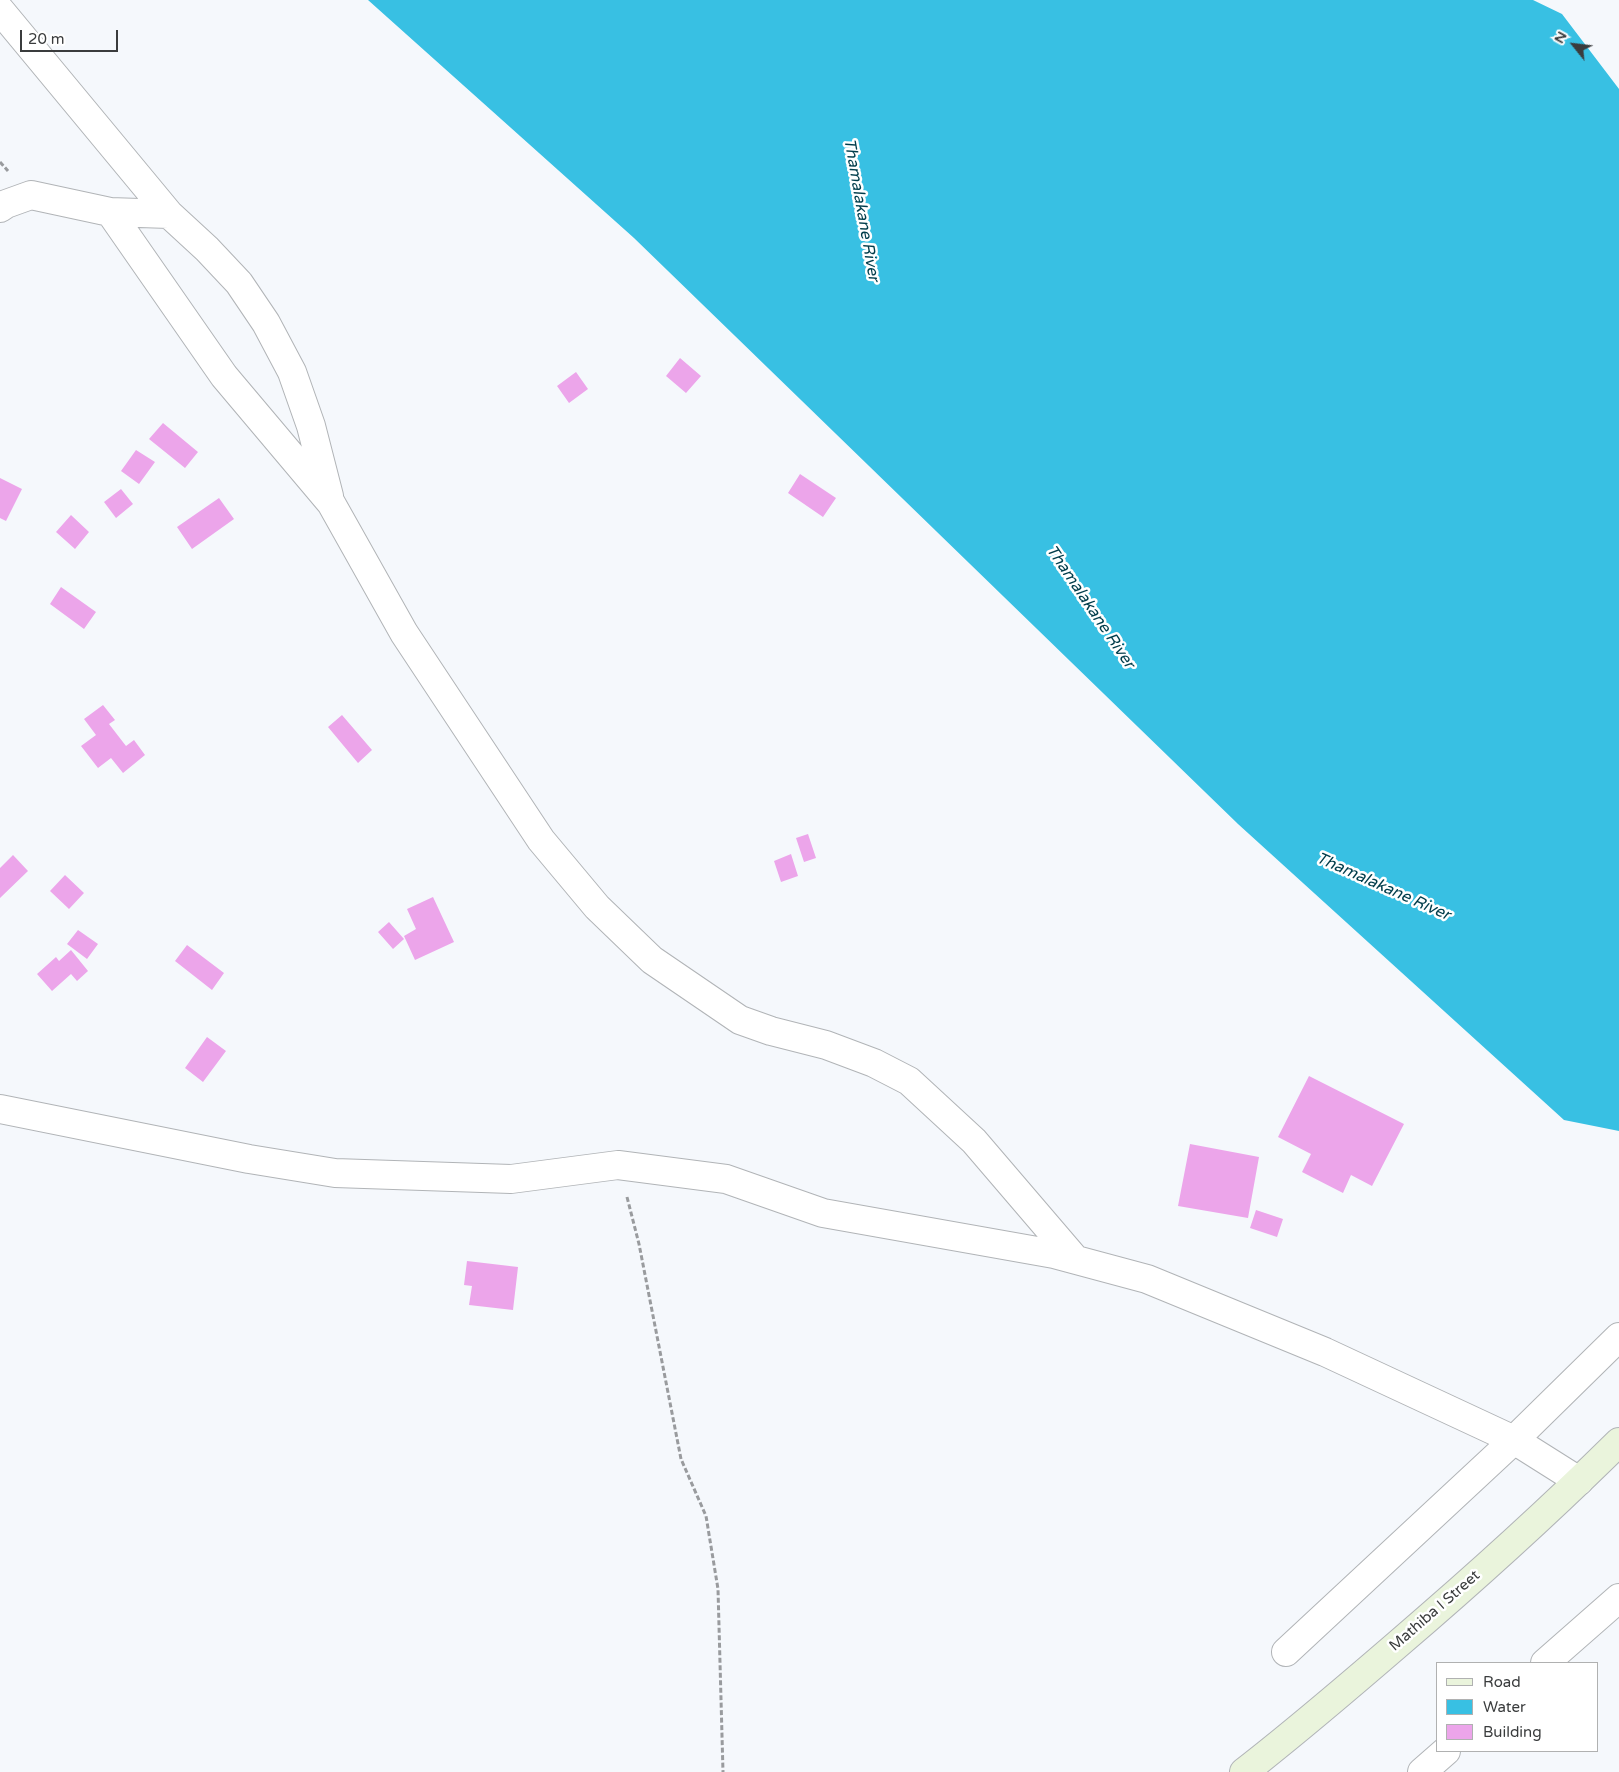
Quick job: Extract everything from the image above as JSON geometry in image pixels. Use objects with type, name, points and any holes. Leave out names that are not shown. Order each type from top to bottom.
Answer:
[{"type":"street","points":[[0,10],[170,214],[207,249],[239,284],[266,323],[292,372],[311,426],[331,503]]},
{"type":"street","points":[[0,208],[30,195],[110,212],[170,214]]},
{"type":"street","points":[[110,212],[224,376],[331,503],[410,641],[542,840],[597,907],[652,960],[740,1020],[772,1031],[826,1045],[910,1081],[974,1140],[1075,1259]]},
{"type":"street","points":[[0,1109],[248,1159],[335,1173],[511,1179],[618,1165],[726,1179],[824,1213],[1054,1254],[1147,1278],[1325,1352],[1514,1440],[1579,1481]]},
{"type":"street","points":[[1286,1652],[1514,1440],[1619,1337]]},
{"type":"street","name":"Mathiba I Street","points":[[1244,1772],[1298,1730],[1446,1602],[1619,1442]]},
{"type":"street","points":[[1546,1662],[1619,1598]]},
{"type":"street","points":[[1422,1772],[1445,1752]]},
{"type":"path","points":[[618,1165],[640,1244],[681,1459],[706,1516],[718,1589],[722,1772]]},
{"type":"water","name":"Thamalakane River","points":[[368,0],[1533,0],[1562,14],[1619,89],[1619,1131],[1564,1120],[1238,824],[634,238]]},
{"type":"building","points":[[680,358],[701,376],[686,393],[666,376]]},
{"type":"building","points":[[576,372],[588,389],[569,403],[557,386]]},
{"type":"building","points":[[163,423],[198,452],[185,468],[149,439]]},
{"type":"building","points":[[136,450],[155,462],[139,484],[121,471]]},
{"type":"building","points":[[800,474],[836,498],[823,517],[788,493]]},
{"type":"building","points":[[0,478],[22,489],[6,521],[0,518]]},
{"type":"building","points":[[121,489],[133,504],[116,518],[104,502]]},
{"type":"building","points":[[219,498],[234,519],[192,549],[177,527]]},
{"type":"building","points":[[71,515],[89,532],[75,549],[56,532]]},
{"type":"building","points":[[61,587],[96,612],[84,629],[50,604]]},
{"type":"building","points":[[103,705],[115,720],[109,724],[126,746],[134,740],[145,755],[123,773],[111,758],[98,768],[81,746],[96,735],[84,719]]},
{"type":"building","points":[[342,715],[372,750],[358,763],[328,727]]},
{"type":"building","points":[[808,834],[816,858],[804,862],[796,838]]},
{"type":"building","points":[[791,854],[798,876],[781,882],[774,861]]},
{"type":"building","points":[[13,855],[28,871],[0,898],[0,868]]},
{"type":"building","points":[[65,875],[84,893],[69,909],[50,891]]},
{"type":"building","points":[[433,897],[454,942],[415,960],[404,936],[416,929],[407,909]]},
{"type":"building","points":[[389,922],[404,939],[393,949],[378,932]]},
{"type":"building","points":[[78,930],[98,944],[87,959],[67,944]]},
{"type":"building","points":[[187,945],[224,973],[212,990],[175,961]]},
{"type":"building","points":[[71,950],[88,971],[77,981],[71,974],[52,991],[37,974],[56,957],[59,961]]},
{"type":"building","points":[[207,1037],[226,1051],[203,1082],[185,1068]]},
{"type":"building","points":[[1309,1076],[1404,1124],[1372,1186],[1351,1175],[1343,1193],[1302,1172],[1311,1154],[1278,1137]]},
{"type":"building","points":[[1190,1144],[1259,1157],[1248,1218],[1178,1206]]},
{"type":"building","points":[[1256,1210],[1283,1219],[1277,1237],[1250,1228]]},
{"type":"building","points":[[467,1261],[518,1267],[513,1310],[469,1305],[472,1286],[464,1285]]}]
